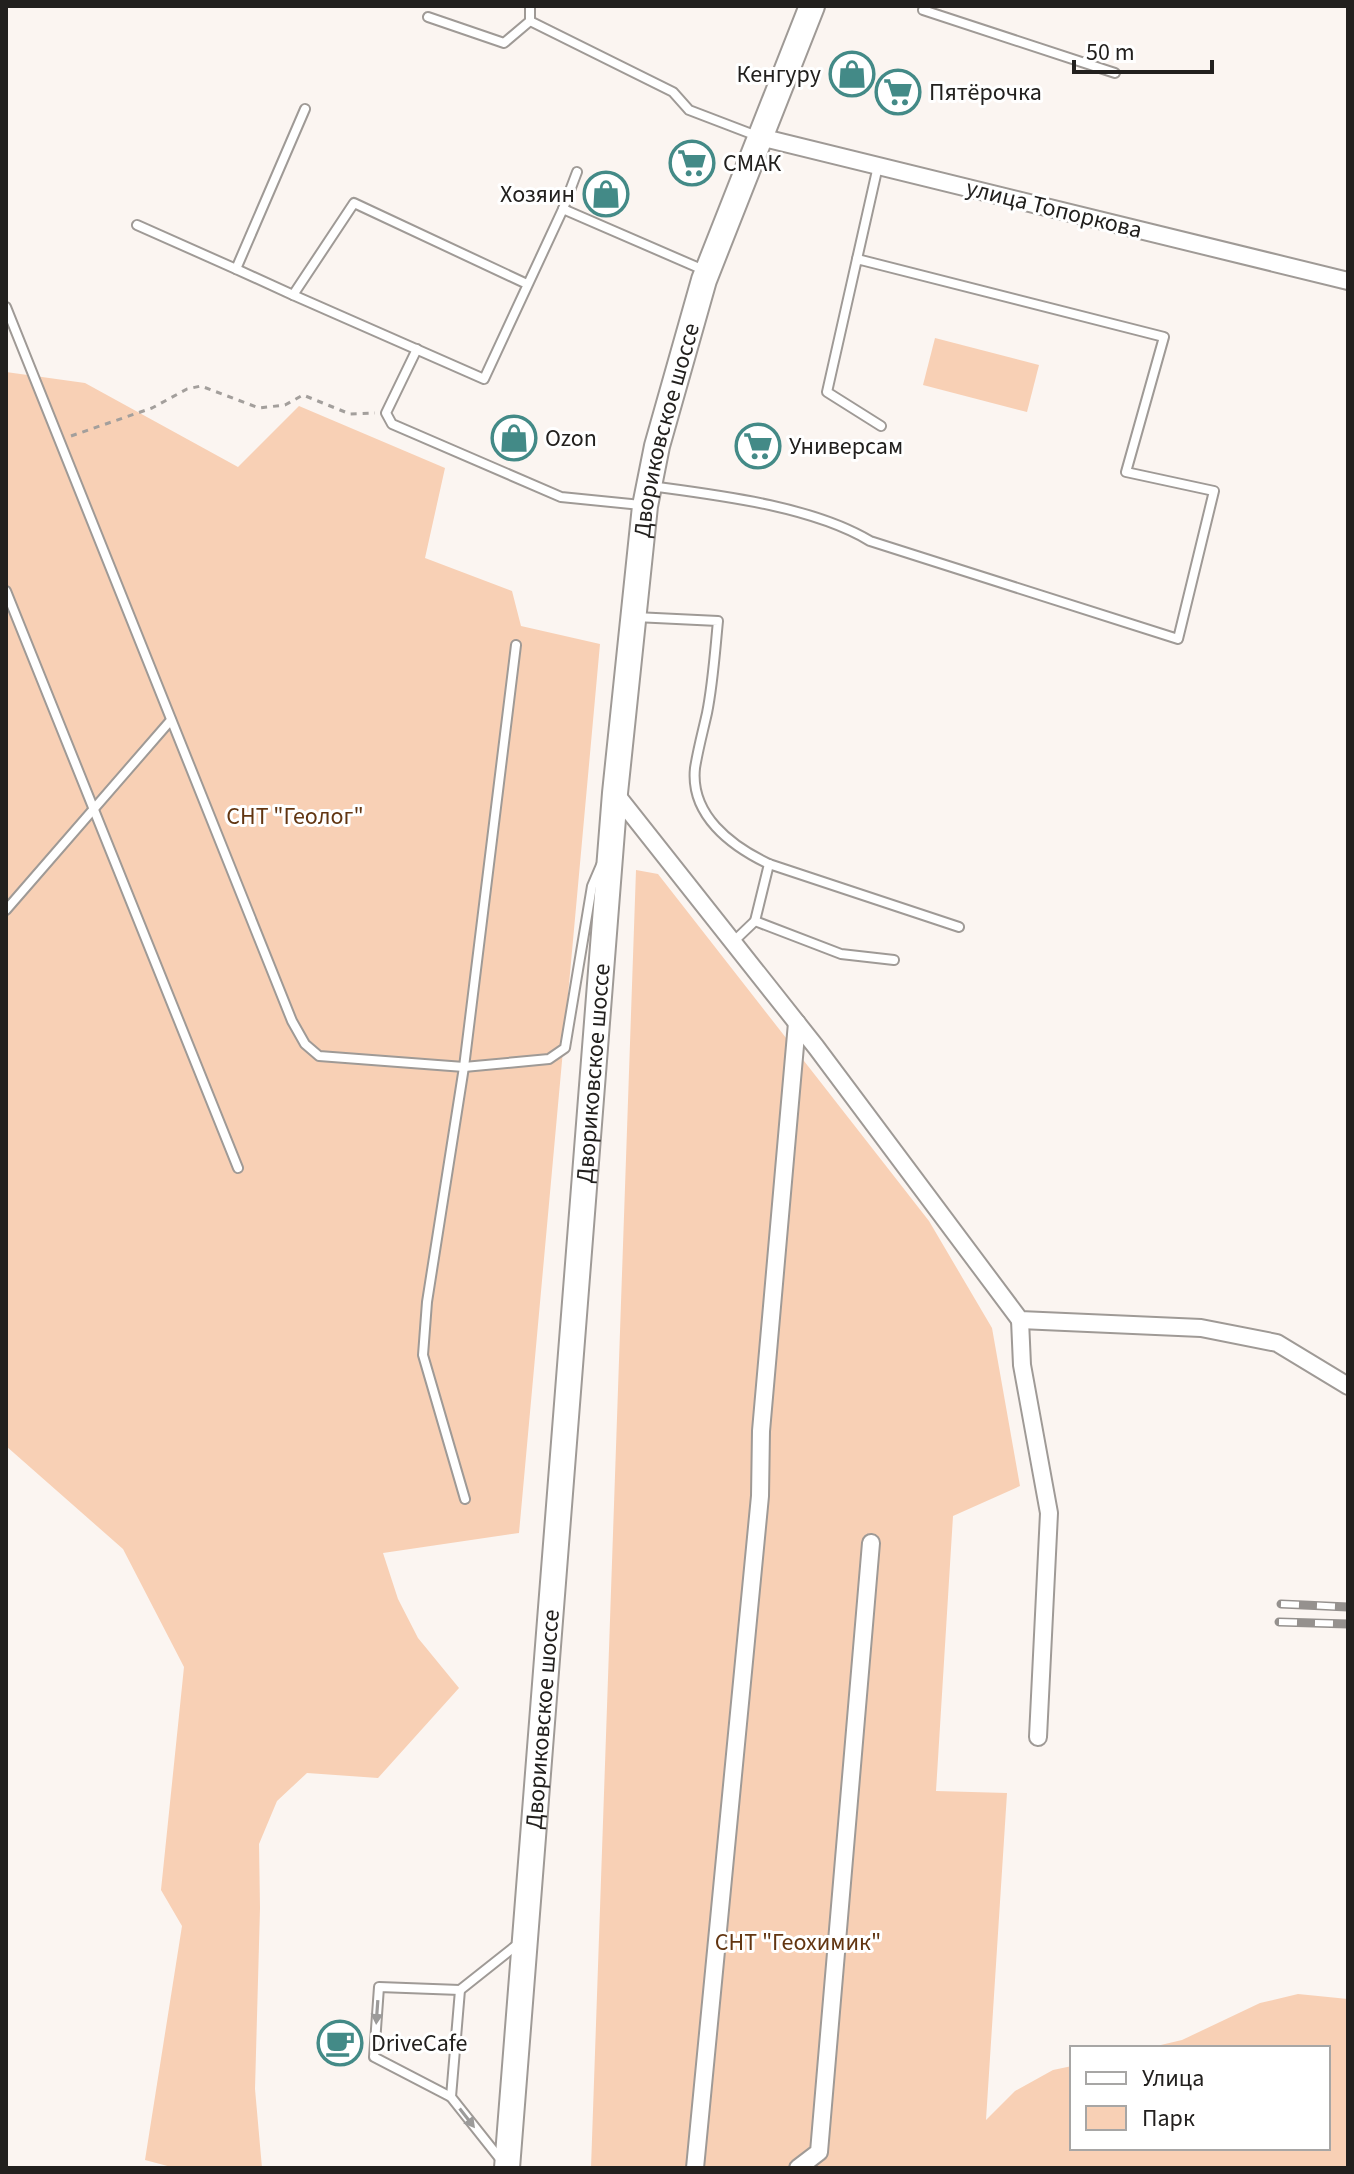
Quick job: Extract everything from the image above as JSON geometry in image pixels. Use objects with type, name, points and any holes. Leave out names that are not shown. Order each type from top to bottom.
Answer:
[{"type":"main road","name":"Двориковское шоссе","points":[[507,2168],[615,793],[647,496],[685,340],[707,272],[812,6]]},
{"type":"street","name":"улица Топоркова","points":[[760,137],[1348,281]]},
{"type":"street","points":[[615,793],[797,1023],[1020,1320],[1022,1365],[1049,1513],[1038,1737]]},
{"type":"street","points":[[695,2168],[760,1496],[761,1431],[797,1023]]},
{"type":"street","points":[[1020,1320],[1201,1328],[1277,1343],[1348,1386]]},
{"type":"street","points":[[798,2168],[819,2152],[871,1543]]},
{"type":"lane","points":[[428,17],[504,43],[530,21],[530,6]]},
{"type":"lane","points":[[921,7],[1115,73]]},
{"type":"lane","points":[[530,21],[673,92],[689,110],[760,137]]},
{"type":"lane","points":[[236,269],[305,109]]},
{"type":"lane","points":[[878,166],[827,392],[881,426]]},
{"type":"lane","points":[[137,225],[484,379],[577,172]]},
{"type":"lane","points":[[293,295],[354,203],[527,284]]},
{"type":"lane","points":[[563,209],[707,272]]},
{"type":"lane","points":[[417,349],[386,413],[392,424],[561,497],[738,498],[847,527],[870,541],[1178,639],[1214,491],[1126,472],[1164,337],[857,259]]},
{"type":"lane","points":[[6,307],[292,1021],[305,1044],[319,1056],[464,1067],[549,1059],[565,1048],[592,886],[612,840]]},
{"type":"lane","points":[[6,591],[238,1168]]},
{"type":"lane","points":[[632,617],[718,621],[708,710],[695,770],[700,804],[725,837],[744,852],[769,864],[959,927]]},
{"type":"lane","points":[[465,1499],[423,1355],[427,1302],[464,1067],[516,645]]},
{"type":"lane","points":[[6,910],[171,720]]},
{"type":"lane","points":[[733,942],[755,921],[769,864]]},
{"type":"lane","points":[[755,921],[841,954],[894,960]]},
{"type":"lane","points":[[507,2168],[451,2097],[374,2057],[379,1987],[460,1990],[525,1938]]},
{"type":"lane","points":[[451,2097],[460,1990]]},
{"type":"path","points":[[59,440],[152,408],[187,389],[201,386],[259,408],[285,405],[303,395],[350,414],[386,413]]},
{"type":"green space","points":[[935,338],[1039,365],[1027,412],[923,385]]},
{"type":"green space","name":"СНТ \"Геолог\"","points":[[6,372],[85,383],[238,467],[299,406],[445,468],[425,558],[512,591],[521,626],[600,644],[519,1533],[383,1553],[398,1599],[418,1638],[459,1688],[378,1778],[307,1773],[277,1801],[259,1844],[255,2089],[262,2168],[175,2168],[145,2160],[182,1926],[161,1890],[184,1667],[123,1549],[6,1446]]},
{"type":"green space","name":"СНТ \"Геохимик\"","points":[[636,870],[658,874],[929,1221],[992,1328],[1020,1486],[953,1516],[936,1791],[1007,1793],[986,2120],[1015,2091],[1053,2070],[1070,2066],[1070,2150],[1330,2150],[1330,2046],[1156,2046],[1182,2040],[1260,2003],[1298,1994],[1348,1999],[1348,2168],[591,2168]]},
{"type":"railway","points":[[1281,1604],[1348,1607]]},
{"type":"railway","points":[[1279,1622],[1348,1624]]},
{"type":"place","name":"Кенгуру","points":[[852,74]]},
{"type":"place","name":"Пятёрочка","points":[[898,92]]},
{"type":"place","name":"СМАК","points":[[692,163]]},
{"type":"place","name":"Хозяин","points":[[606,194]]},
{"type":"place","name":"Ozon","points":[[514,438]]},
{"type":"place","name":"Универсам","points":[[758,446]]},
{"type":"place","name":"DriveCafe","points":[[340,2043]]}]
